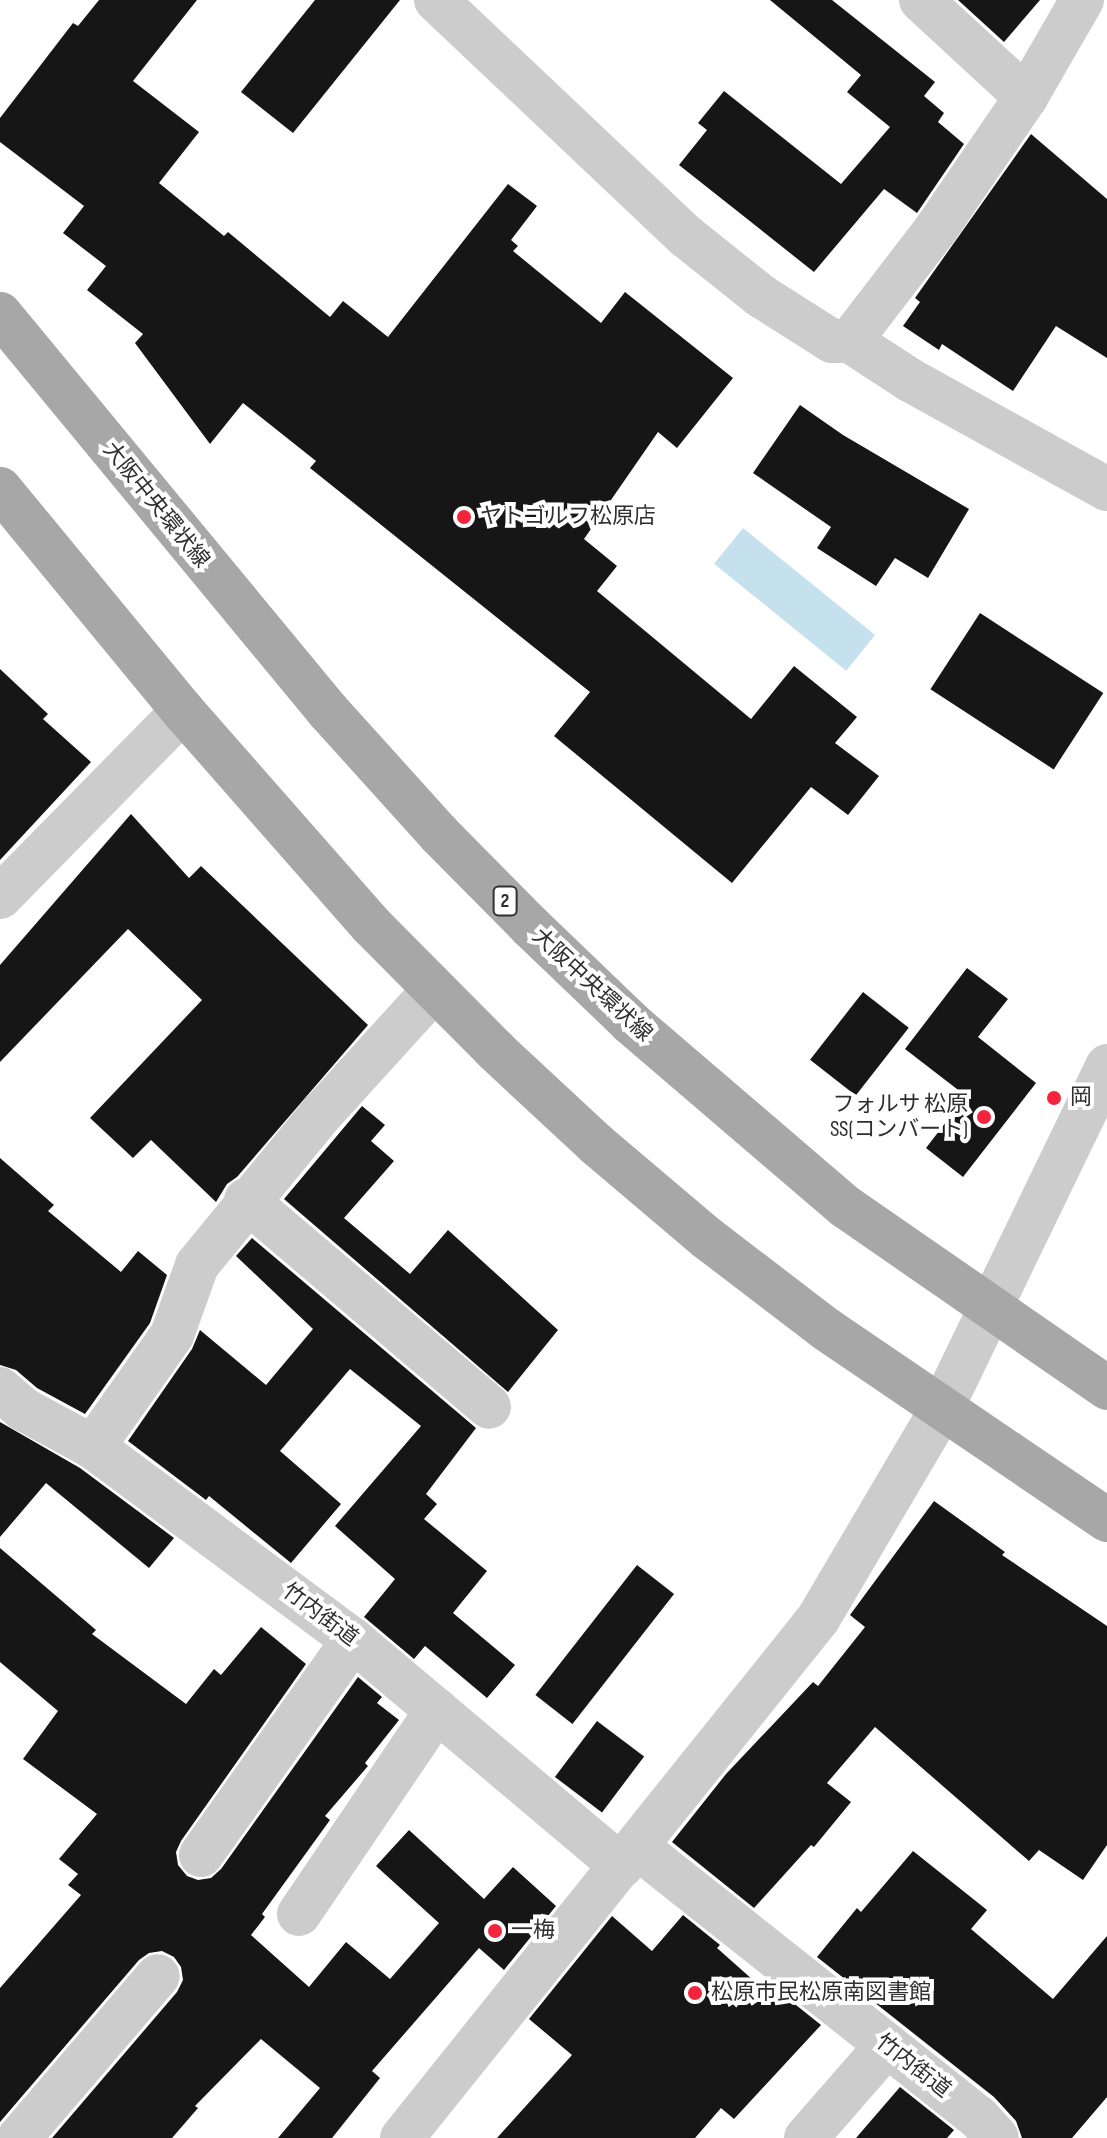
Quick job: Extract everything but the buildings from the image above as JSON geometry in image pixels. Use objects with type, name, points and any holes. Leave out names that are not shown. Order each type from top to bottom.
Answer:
[{"type":"main road","name":"大阪中央環状線","points":[[0,314],[328,711],[439,834],[530,926],[631,1023],[730,1111],[846,1207],[990,1310],[1107,1388]]},
{"type":"main road","points":[[0,489],[289,834],[434,990],[596,1144],[707,1238],[826,1329],[1107,1520]]},
{"type":"street","points":[[436,0],[687,237],[761,296],[832,341],[850,341],[910,380],[1107,489]]},
{"type":"street","points":[[921,0],[1026,97]]},
{"type":"street","points":[[850,341],[936,229],[1026,97],[1082,0]]},
{"type":"street","points":[[0,897],[183,711]]},
{"type":"street","points":[[93,1447],[172,1335],[197,1265],[246,1200],[434,990]]},
{"type":"street","points":[[402,2138],[818,1619],[941,1410],[1107,1066]]},
{"type":"street","points":[[246,1200],[489,1407]]},
{"type":"street","name":"竹内街道","points":[[0,1389],[23,1409],[93,1447],[353,1640],[437,1710],[629,1857],[887,2045],[978,2117],[997,2138]]},
{"type":"street","points":[[201,1855],[353,1640]]},
{"type":"street","points":[[299,1914],[437,1710]]},
{"type":"street","points":[[19,2138],[158,1976]]},
{"type":"street","points":[[806,2138],[887,2045]]},
{"type":"water","points":[[743,528],[875,635],[846,671],[714,564]]},
{"type":"place","name":"ヤトゴルフ松原店","points":[[464,517]]},
{"type":"place","name":"岡","points":[[1054,1098]]},
{"type":"place","name":"フォルサ 松原 SS(コンバート)","points":[[984,1117]]},
{"type":"place","name":"一梅","points":[[495,1931]]},
{"type":"place","name":"松原市民松原南図書館","points":[[695,1993]]}]
